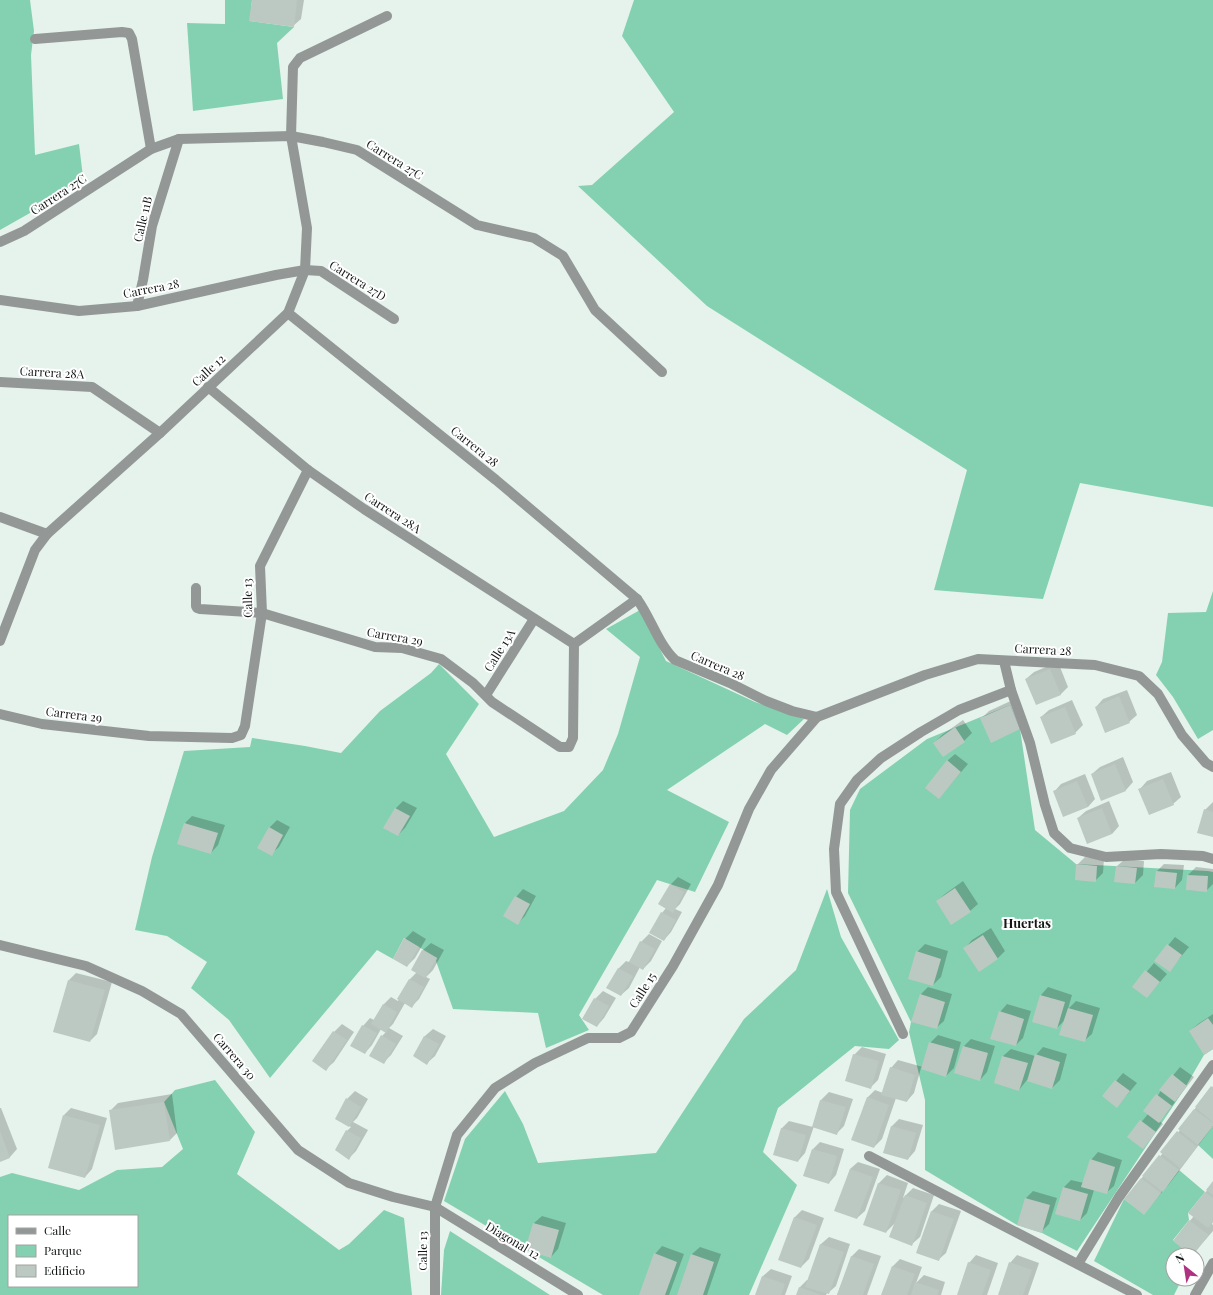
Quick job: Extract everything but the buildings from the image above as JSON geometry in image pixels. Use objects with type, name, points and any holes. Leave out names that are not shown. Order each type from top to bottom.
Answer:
[{"type":"street","name":"Calle 12","points":[[0,641],[35,550],[47,534],[160,433],[288,313],[305,270],[307,228],[291,136],[293,67],[300,58],[387,16]]},
{"type":"street","points":[[35,39],[122,32],[129,33],[132,39],[151,149]]},
{"type":"street","name":"Carrera 27C","points":[[0,242],[24,231],[151,149],[179,139],[291,136],[357,150],[477,225],[534,238],[563,256],[595,310],[662,372]]},
{"type":"street","name":"Calle 11B","points":[[137,306],[152,226],[179,139]]},
{"type":"street","name":"Carrera 28","points":[[0,300],[79,311],[137,306],[305,270]]},
{"type":"street","name":"Carrera 27D","points":[[305,270],[321,271],[394,319]]},
{"type":"street","name":"Carrera 28","points":[[288,313],[496,480],[637,599],[668,654],[675,660],[792,711],[817,717],[925,675],[978,659],[1095,664],[1139,676],[1158,694],[1182,735],[1206,764],[1213,767]]},
{"type":"street","name":"Carrera 28A","points":[[0,382],[92,387],[160,433]]},
{"type":"street","name":"Carrera 28A","points":[[208,387],[308,470],[364,509],[574,644]]},
{"type":"street","name":"Calle 13","points":[[241,735],[245,726],[262,613],[260,566],[308,470]]},
{"type":"street","points":[[0,517],[47,534]]},
{"type":"street","name":"Carrera 29","points":[[196,588],[197,608],[262,613],[375,647],[402,648],[441,659],[473,683],[492,702],[560,747],[569,747],[573,738],[574,644]]},
{"type":"street","points":[[574,644],[637,599]]},
{"type":"street","name":"Calle 13A","points":[[486,695],[534,619]]},
{"type":"street","points":[[1004,661],[1011,690],[1030,743],[1045,805],[1054,833],[1070,848],[1106,857],[1161,854],[1203,856],[1213,859]]},
{"type":"street","points":[[903,1034],[836,892],[834,849],[840,804],[857,780],[881,758],[959,710],[1011,690]]},
{"type":"street","name":"Carrera 29","points":[[0,714],[42,724],[149,736],[232,738],[241,735]]},
{"type":"street","name":"Calle 15","points":[[435,1207],[457,1135],[495,1088],[535,1063],[588,1038],[619,1038],[631,1032],[673,966],[718,885],[749,809],[771,770],[817,717]]},
{"type":"street","name":"Carrera 30","points":[[0,945],[86,966],[142,991],[181,1014],[298,1150],[349,1183],[393,1197],[435,1207]]},
{"type":"street","points":[[1078,1264],[1119,1197],[1213,1065]]},
{"type":"street","points":[[869,1156],[1137,1295]]},
{"type":"street","name":"Calle 13","points":[[435,1207],[435,1295]]},
{"type":"street","name":"Diagonal 12","points":[[435,1207],[578,1295]]},
{"type":"street","points":[[1195,1295],[1213,1263]]},
{"type":"green space","points":[[0,0],[30,0],[34,31],[31,55],[35,155],[79,144],[83,177],[37,209],[0,230]]},
{"type":"green space","points":[[225,0],[252,0],[250,21],[294,27],[277,43],[283,99],[193,111],[187,23],[225,24]]},
{"type":"green space","points":[[634,0],[1213,0],[1213,507],[1080,483],[1043,599],[934,590],[967,470],[707,306],[578,186],[592,185],[674,112],[622,36]]},
{"type":"green space","points":[[1213,591],[1213,730],[1198,739],[1173,697],[1156,675],[1162,662],[1168,613],[1206,612]]},
{"type":"green space","points":[[640,610],[666,661],[755,702],[804,719],[787,735],[765,724],[667,790],[729,822],[695,892],[657,880],[579,1015],[589,1030],[546,1048],[538,1013],[453,1009],[436,961],[437,958],[404,938],[393,959],[377,950],[270,1078],[229,1020],[191,988],[207,962],[167,936],[135,930],[152,857],[184,751],[250,747],[252,738],[341,753],[380,711],[431,673],[439,664],[479,704],[446,754],[494,837],[564,811],[603,770],[618,734],[640,657],[606,629]]},
{"type":"green space","points":[[1010,705],[1020,729],[1035,830],[1076,864],[1213,872],[1213,1049],[1204,1055],[1183,1091],[1077,1251],[1042,1233],[1017,1225],[925,1170],[925,1100],[909,1032],[911,1022],[848,893],[850,810],[860,789],[927,739]]},
{"type":"green space","points":[[827,889],[841,937],[899,1040],[889,1049],[855,1046],[778,1108],[763,1152],[797,1185],[749,1295],[603,1295],[444,1201],[465,1139],[505,1091],[523,1124],[538,1163],[656,1153],[744,1019],[796,970]]},
{"type":"green space","points":[[215,1080],[255,1132],[237,1174],[339,1250],[349,1244],[384,1210],[404,1218],[412,1295],[0,1295],[0,1177],[12,1173],[79,1190],[117,1170],[162,1167],[183,1149],[164,1102],[175,1090]]},
{"type":"green space","points":[[1213,1125],[1213,1159],[1198,1145]]},
{"type":"green space","points":[[1179,1170],[1205,1192],[1188,1213],[1189,1220],[1173,1240],[1181,1247],[1165,1247],[1165,1287],[1178,1287],[1174,1295],[1153,1295],[1094,1261],[1124,1199],[1144,1214]]},
{"type":"green space","points":[[450,1231],[550,1295],[441,1295],[444,1250]]},
{"type":"district","name":"Huertas","points":[[1027,922]]}]
